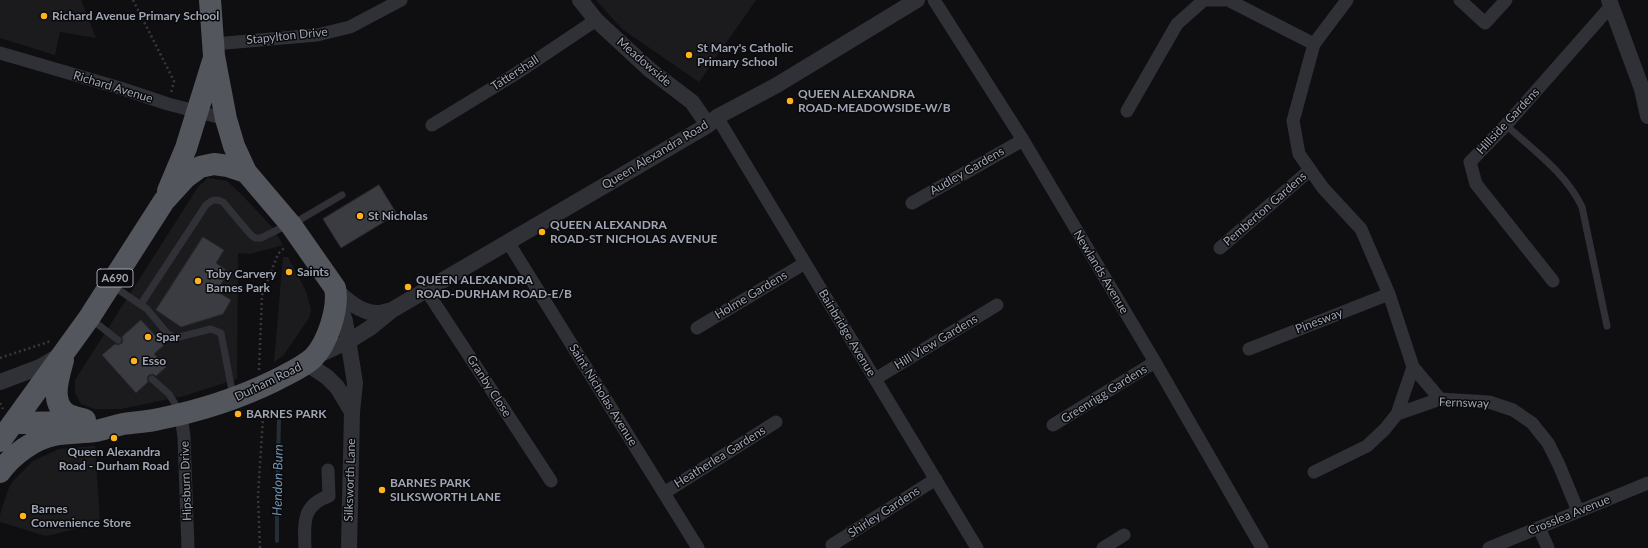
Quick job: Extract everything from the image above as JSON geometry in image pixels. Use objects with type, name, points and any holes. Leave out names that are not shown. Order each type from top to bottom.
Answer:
[{"type":"highway","name":"Durham Road","points":[[0,472],[17,455],[37,441],[54,435],[98,430],[123,424],[181,415],[233,399],[286,375],[310,360],[328,331],[336,293],[291,225],[246,172],[234,146],[226,119],[214,50],[210,0]]},
{"type":"highway","name":"Durham Road","points":[[0,442],[7,422],[67,349],[111,285],[164,201],[186,148],[198,113],[214,50]]},
{"type":"highway","name":"Durham Road","points":[[164,201],[185,178],[200,167],[214,164],[228,166],[246,172]]},
{"type":"highway","name":"Durham Road","points":[[67,349],[56,391],[57,400],[60,408],[67,414],[92,422]]},
{"type":"highway","name":"Durham Road","points":[[7,422],[92,422],[123,424]]},
{"type":"street","name":"Stapylton Drive","points":[[214,50],[317,35],[350,27],[402,0]]},
{"type":"street","name":"Meadowside","points":[[580,0],[596,20],[650,70],[692,102],[713,121]]},
{"type":"street","name":"Queen Alexandra Road","points":[[310,360],[349,341],[370,328],[392,310],[713,121],[777,85],[917,0]]},
{"type":"street","name":"Newlands Avenue","points":[[934,0],[1023,140],[1155,362],[1262,548]]},
{"type":"street","points":[[1127,111],[1177,24],[1204,0],[1224,0]]},
{"type":"street","points":[[1228,0],[1314,44]]},
{"type":"street","points":[[1347,0],[1314,44],[1293,121],[1299,154],[1324,188],[1361,229],[1390,294],[1413,367],[1440,399]]},
{"type":"street","points":[[1460,0],[1485,23],[1506,0]]},
{"type":"street","points":[[1610,3],[1642,89],[1648,116]]},
{"type":"street","name":"Hillside Gardens","points":[[1553,282],[1476,184],[1470,162],[1506,125],[1610,3]]},
{"type":"street","name":"Tattershall","points":[[432,125],[517,73],[596,20]]},
{"type":"street","name":"Richard Avenue","points":[[0,53],[120,88],[198,113],[226,119]]},
{"type":"street","name":"Bainbridge Avenue","points":[[713,121],[805,263],[977,548]]},
{"type":"street","name":"Audley Gardens","points":[[912,203],[1023,140]]},
{"type":"street","name":"Pemberton Gardens","points":[[1220,248],[1310,170]]},
{"type":"street","name":"Saint Nicholas Avenue","points":[[508,242],[664,493],[693,546]]},
{"type":"street","name":"Holme Gardens","points":[[698,328],[805,263]]},
{"type":"street","name":"Granby Close","points":[[426,290],[551,481]]},
{"type":"street","name":"Queen Alexandra Road","points":[[336,293],[368,311],[377,313],[392,310]]},
{"type":"street","name":"Silksworth Lane","points":[[336,293],[345,321],[355,383],[352,412],[349,548]]},
{"type":"street","name":"Pinesway","points":[[1249,349],[1390,294]]},
{"type":"street","name":"Hill View Gardens","points":[[875,379],[997,305]]},
{"type":"street","points":[[0,382],[40,367],[67,349]]},
{"type":"street","points":[[310,360],[337,387],[352,412]]},
{"type":"street","name":"Greenrigg Gardens","points":[[1053,425],[1155,362]]},
{"type":"street","points":[[1314,472],[1367,446],[1385,429],[1397,414],[1413,367]]},
{"type":"street","name":"Fernsway","points":[[1397,414],[1440,399],[1489,402],[1513,410],[1532,423],[1548,444],[1559,465],[1578,511]]},
{"type":"street","name":"Hipsburn Drive","points":[[181,415],[184,437],[188,548]]},
{"type":"street","name":"Heatherlea Gardens","points":[[664,493],[776,422]]},
{"type":"street","points":[[305,548],[305,521],[310,508],[318,500],[329,496],[328,470]]},
{"type":"street","name":"Shirley Gardens","points":[[832,546],[936,479]]},
{"type":"street","name":"Crosslea Avenue","points":[[1489,548],[1648,483]]},
{"type":"street","points":[[1539,528],[1548,548]]},
{"type":"street","points":[[1103,548],[1124,535]]},
{"type":"lane","points":[[1506,125],[1566,180],[1576,194],[1582,207],[1607,326]]},
{"type":"lane","points":[[141,304],[206,205],[212,200],[218,199],[223,202],[255,238],[261,238],[291,225],[342,194]]},
{"type":"lane","points":[[111,285],[141,304],[167,333],[175,338],[211,329],[221,333],[233,399]]},
{"type":"lane","points":[[89,318],[118,340]]},
{"type":"lane","points":[[152,379],[169,394],[181,415]]},
{"type":"path","points":[[133,0],[174,81]]},
{"type":"path","points":[[0,358],[51,341],[67,349]]},
{"type":"path","points":[[260,548],[258,496],[263,417]]},
{"type":"shaded area","name":"Richard Avenue Primary School","points":[[0,0],[81,0],[96,38],[60,32],[55,55],[0,38]]},
{"type":"shaded area","name":"St Mary's Catholic Primary School","points":[[596,0],[756,0],[699,82],[622,29]]},
{"type":"shaded area","points":[[208,178],[227,181],[272,227],[283,245],[250,254],[238,253],[237,379],[184,396],[121,409],[95,409],[81,404],[75,393],[75,380],[198,187]]},
{"type":"shaded area","points":[[283,257],[288,257],[306,291],[311,310],[309,318],[283,356],[274,362]]},
{"type":"shaded area","points":[[95,446],[100,523],[46,536],[0,522],[0,515],[8,490],[13,481],[33,461],[59,449]]},
{"type":"building","name":"St Nicholas","points":[[379,185],[397,214],[341,248],[323,219]]},
{"type":"building","name":"Toby Carvery Barnes Park","points":[[203,237],[224,250],[216,263],[229,272],[216,291],[231,300],[223,314],[181,327],[156,310]]},
{"type":"building","name":"Esso","points":[[141,320],[164,345],[154,354],[166,367],[156,376],[153,374],[149,375],[147,378],[148,382],[136,393],[102,355],[115,344],[118,345],[122,343],[122,337]]},
{"type":"waterway","name":"Hendon Burn","points":[[277,541],[279,420]]},
{"type":"place","name":"Richard Avenue Primary School","points":[[44,16]]},
{"type":"place","name":"St Mary's Catholic Primary School","points":[[689,55]]},
{"type":"place","name":"QUEEN ALEXANDRA ROAD-MEADOWSIDE-W/B","points":[[790,101]]},
{"type":"place","name":"St Nicholas","points":[[360,216]]},
{"type":"place","name":"QUEEN ALEXANDRA ROAD-ST NICHOLAS AVENUE","points":[[542,232]]},
{"type":"place","name":"Saints","points":[[289,272]]},
{"type":"place","name":"Toby Carvery Barnes Park","points":[[198,281]]},
{"type":"place","name":"QUEEN ALEXANDRA ROAD-DURHAM ROAD-E/B","points":[[408,287]]},
{"type":"place","name":"Spar","points":[[148,337]]},
{"type":"place","name":"Esso","points":[[134,361]]},
{"type":"place","name":"BARNES PARK","points":[[238,414]]},
{"type":"place","name":"Queen Alexandra Road - Durham Road","points":[[114,438]]},
{"type":"place","name":"BARNES PARK SILKSWORTH LANE","points":[[382,490]]},
{"type":"place","name":"Barnes Convenience Store","points":[[23,516]]}]
